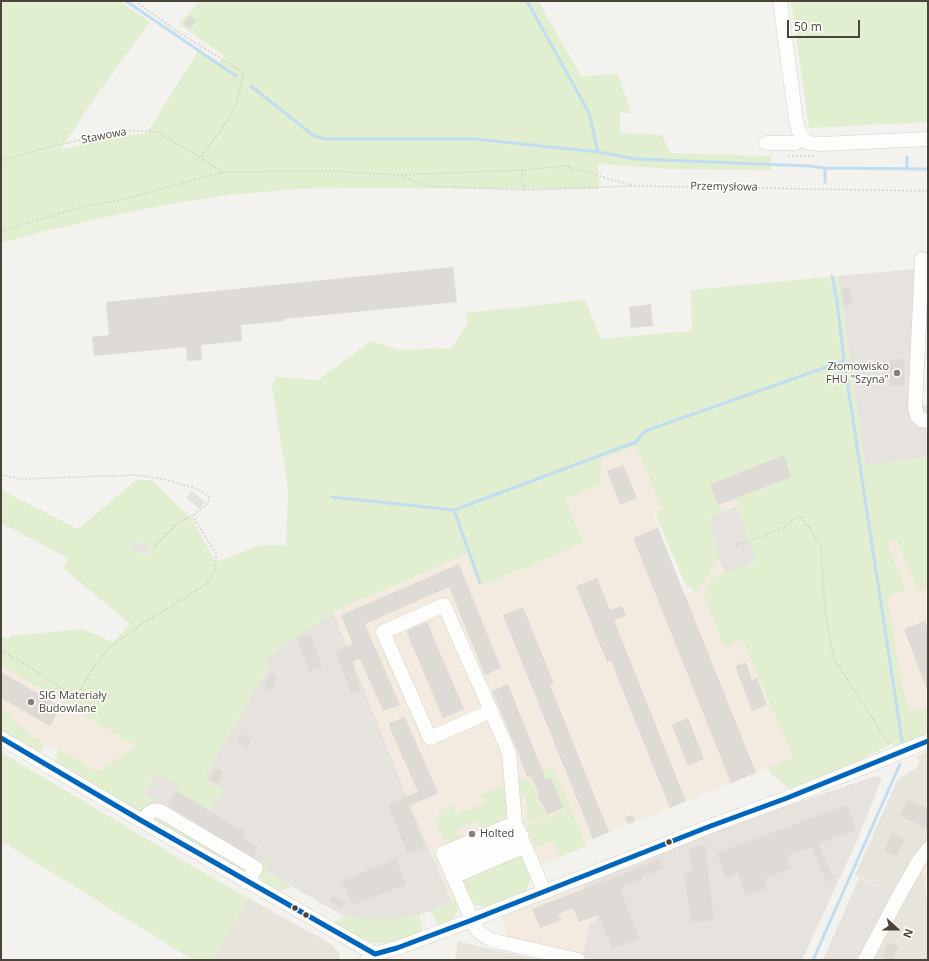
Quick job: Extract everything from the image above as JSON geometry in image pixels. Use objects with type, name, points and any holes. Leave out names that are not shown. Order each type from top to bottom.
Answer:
[{"type":"street","points":[[780,1],[796,120],[798,129],[803,139],[809,143],[821,144],[928,139]]},
{"type":"street","points":[[766,143],[795,143],[803,139]]},
{"type":"street","points":[[922,258],[915,407],[917,416],[922,420],[928,421]]},
{"type":"street","points":[[491,710],[430,738],[383,632],[444,605],[491,710],[509,753],[520,835],[544,891]]},
{"type":"street","points":[[1,738],[248,882],[371,957],[472,920],[928,741]]},
{"type":"street","points":[[450,871],[520,835]]},
{"type":"street","points":[[520,835],[443,854],[472,920],[478,931],[491,940],[578,960]]},
{"type":"street","points":[[865,960],[900,894],[920,859],[928,849]]},
{"type":"path","points":[[135,1],[175,30],[244,73],[239,96],[228,120],[200,158]]},
{"type":"path","name":"Stawowa","points":[[1,160],[48,147],[127,130],[158,132],[222,172]]},
{"type":"path","name":"Przemysłowa","points":[[1,231],[85,206],[121,200],[222,172],[330,171],[400,175],[522,170],[564,166],[635,186],[928,191]]},
{"type":"path","points":[[522,170],[521,179],[526,190]]},
{"type":"path","points":[[400,175],[427,186],[526,190],[635,186]]},
{"type":"path","points":[[1,475],[21,479],[136,475],[163,478],[198,489],[210,498],[206,506],[192,516],[178,523],[152,548]]},
{"type":"path","points":[[1,651],[19,660],[64,690],[75,693],[80,690],[96,664],[111,646],[136,628],[208,583],[216,567],[216,553],[192,516]]},
{"type":"path","points":[[736,544],[761,537],[782,528],[799,516],[809,527],[820,546],[825,613],[834,659],[896,754]]},
{"type":"shaded area","points":[[915,269],[911,407],[928,405],[928,458],[865,465],[838,276]]},
{"type":"shaded area","points":[[636,446],[662,509],[653,514],[684,594],[697,591],[710,484],[784,455],[792,477],[735,499],[756,562],[716,576],[724,647],[743,639],[793,758],[585,842],[586,846],[451,901],[405,792],[333,612],[468,554],[481,586],[584,543],[565,499],[600,484],[602,459]]},
{"type":"shaded area","points":[[928,458],[928,725],[903,735],[865,465]]},
{"type":"shaded area","points":[[192,491],[205,502],[200,509],[186,498]]},
{"type":"shaded area","points":[[737,506],[756,562],[725,573],[719,559],[710,517]]},
{"type":"shaded area","points":[[134,540],[150,548],[146,556],[130,548]]},
{"type":"shaded area","points":[[333,612],[405,792],[452,903],[419,915],[400,919],[363,919],[342,915],[265,871],[260,878],[89,778]]},
{"type":"shaded area","name":"SIG Materiały Budowlane","points":[[1,665],[136,746],[98,772],[58,749],[45,744],[17,724],[1,707]]},
{"type":"shaded area","points":[[928,751],[928,844],[899,888],[892,893],[855,875],[897,780],[915,769],[919,764],[918,756]]},
{"type":"shaded area","points":[[155,773],[179,785],[167,806],[144,794]]},
{"type":"shaded area","points":[[876,776],[882,778],[858,838],[802,960],[590,960],[582,958],[589,924],[597,921],[583,884],[707,833]]},
{"type":"shaded area","points":[[928,857],[928,905],[922,871],[919,868]]},
{"type":"shaded area","points":[[919,868],[922,871],[928,905],[928,960],[869,960]]},
{"type":"shaded area","points":[[859,878],[892,893],[857,960],[823,960]]},
{"type":"shaded area","points":[[583,884],[597,921],[582,958],[508,940],[501,917]]},
{"type":"shaded area","points":[[248,898],[328,942],[339,952],[340,960],[212,960]]},
{"type":"shaded area","points":[[458,941],[490,949],[542,960],[455,960]]},
{"type":"green space","points":[[1,1],[119,1],[150,22],[96,96],[61,149],[147,133],[198,51],[220,62],[224,56],[179,24],[200,1],[538,1],[581,76],[618,74],[631,113],[620,113],[620,133],[662,135],[670,153],[771,156],[772,170],[669,169],[598,164],[599,189],[296,189],[229,195],[181,202],[115,215],[40,232],[1,243],[1,163],[5,161],[1,162]]},
{"type":"green space","points":[[791,1],[928,1],[928,122],[809,128]]},
{"type":"green space","points":[[838,276],[865,465],[928,458],[928,588],[918,592],[897,539],[887,543],[905,590],[887,598],[907,707],[910,712],[924,707],[928,709],[928,734],[898,747],[892,744],[833,773],[792,789],[788,788],[771,773],[768,768],[793,758],[743,640],[724,647],[704,593],[716,576],[756,562],[735,499],[792,477],[784,455],[710,484],[721,512],[710,518],[719,559],[697,591],[693,592],[691,588],[687,588],[655,513],[662,509],[636,446],[602,459],[600,484],[565,499],[584,543],[481,586],[467,554],[333,612],[265,659],[270,665],[204,778],[224,790],[210,811],[176,791],[179,785],[145,793],[153,798],[145,810],[138,812],[55,763],[58,749],[98,772],[136,746],[1,665],[1,636],[8,639],[12,636],[82,629],[113,642],[130,624],[64,569],[68,558],[1,523],[1,490],[78,529],[136,480],[152,480],[191,518],[216,562],[261,545],[286,545],[288,489],[272,386],[276,377],[318,380],[371,341],[400,350],[451,348],[468,323],[466,313],[585,300],[601,339],[692,331],[691,290]],"holes":[[[134,540],[150,548],[146,556],[131,548]]]},
{"type":"green space","points":[[1,707],[17,724],[45,744],[39,754],[1,731]]},
{"type":"green space","points":[[1,752],[248,898],[212,960],[193,960],[1,841]]},
{"type":"green space","points":[[553,766],[586,846],[560,857],[554,841],[535,848],[527,826],[565,810],[551,778],[536,784],[527,777]]},
{"type":"green space","points":[[525,779],[534,784],[537,792],[538,803],[543,808],[546,815],[528,823],[526,795],[519,793],[518,781]]},
{"type":"green space","points":[[504,785],[507,790],[509,821],[483,830],[478,821],[456,830],[460,840],[446,840],[442,837],[437,822],[437,817],[443,809],[452,804],[457,814],[485,803],[482,794]]},
{"type":"green space","points":[[156,817],[161,818],[245,869],[244,871],[151,820]]},
{"type":"green space","points":[[520,855],[526,860],[531,872],[530,882],[526,891],[484,907],[472,904],[463,887],[465,876]]},
{"type":"green space","points":[[269,858],[272,858],[265,871],[292,887],[276,891],[266,885],[262,879],[261,872],[262,865]]},
{"type":"green space","points":[[457,899],[458,909],[453,919],[442,924],[436,922],[431,910],[452,904],[451,901]]},
{"type":"green space","points":[[342,915],[363,919],[400,919],[419,915],[423,927],[420,932],[398,941],[389,943],[369,942],[362,940],[335,924],[335,921],[344,918]]},
{"type":"building","points":[[190,16],[196,21],[190,29],[183,24]]},
{"type":"building","points":[[453,267],[457,302],[284,319],[284,321],[241,325],[242,341],[201,345],[202,360],[187,361],[186,347],[94,356],[92,337],[109,335],[106,302]]},
{"type":"building","points":[[850,287],[853,304],[844,306],[841,288]]},
{"type":"building","points":[[651,304],[653,326],[631,328],[629,307]]},
{"type":"building","name":"Złomowisko FHU \"Szyna\"","points":[[904,359],[905,386],[890,386],[890,360]]},
{"type":"building","points":[[784,455],[792,477],[718,505],[710,484]]},
{"type":"building","points":[[623,465],[637,498],[620,505],[607,471]]},
{"type":"building","points":[[658,528],[756,773],[731,783],[633,538]]},
{"type":"building","points":[[459,564],[501,668],[485,675],[449,587],[365,624],[400,705],[383,711],[360,659],[352,662],[361,690],[351,694],[335,651],[353,644],[341,615]]},
{"type":"building","points":[[597,578],[610,610],[622,606],[626,616],[614,620],[686,801],[670,808],[611,661],[607,662],[576,586]]},
{"type":"building","points":[[523,607],[554,684],[550,685],[609,832],[593,839],[503,615]]},
{"type":"building","points":[[925,621],[928,629],[927,690],[904,629]]},
{"type":"building","points":[[427,622],[464,709],[443,718],[406,631]]},
{"type":"building","points":[[310,634],[322,667],[309,672],[297,638]]},
{"type":"building","points":[[746,662],[752,680],[757,678],[767,705],[752,711],[735,666]]},
{"type":"building","name":"SIG Materiały Budowlane","points":[[1,672],[61,707],[50,726],[1,698]]},
{"type":"building","points":[[270,673],[278,676],[271,691],[263,687]]},
{"type":"building","points":[[508,684],[546,780],[551,778],[564,808],[547,815],[539,800],[538,792],[531,775],[527,777],[492,691]]},
{"type":"building","points":[[405,717],[438,793],[409,806],[425,847],[407,854],[388,804],[418,792],[389,726],[389,723]]},
{"type":"building","points":[[688,718],[704,759],[688,766],[672,725]]},
{"type":"building","points":[[241,734],[251,740],[247,748],[237,742]]},
{"type":"building","points":[[215,768],[223,772],[217,784],[209,779]]},
{"type":"building","points":[[176,791],[245,832],[241,838],[258,847],[253,857],[167,805]]},
{"type":"building","points":[[908,799],[928,808],[928,829],[900,816]]},
{"type":"building","points":[[847,805],[856,830],[818,844],[834,878],[827,882],[811,847],[787,856],[792,868],[764,879],[767,888],[746,895],[738,873],[726,878],[717,853]]},
{"type":"building","points":[[632,815],[635,821],[628,824],[625,817]]},
{"type":"building","points":[[892,833],[905,839],[897,856],[884,851]]},
{"type":"building","points":[[705,844],[714,920],[691,922],[684,873],[693,872],[688,850]]},
{"type":"building","points":[[396,859],[406,884],[352,905],[342,881]]},
{"type":"building","points":[[660,859],[664,868],[642,877],[643,879],[620,888],[639,939],[612,949],[599,915],[579,922],[573,908],[558,914],[561,920],[540,928],[532,909]]},
{"type":"building","points":[[332,895],[346,902],[342,908],[329,901]]},
{"type":"building","points":[[888,942],[899,947],[892,960],[881,956]]},
{"type":"waterway","points":[[126,1],[236,76]]},
{"type":"waterway","points":[[527,1],[589,113],[598,152]]},
{"type":"waterway","points":[[251,86],[314,136],[326,139],[475,139],[598,152],[637,159],[809,166],[825,168],[825,182]]},
{"type":"waterway","points":[[907,157],[907,169]]},
{"type":"waterway","points":[[825,168],[928,169]]},
{"type":"waterway","points":[[832,276],[837,301],[844,361],[902,741]]},
{"type":"waterway","points":[[332,497],[454,510],[636,442],[645,431],[844,361]]},
{"type":"waterway","points":[[454,510],[480,583]]},
{"type":"waterway","points":[[813,960],[900,764]]},
{"type":"transit line","points":[[1,738],[142,821],[375,954],[397,948],[472,920],[708,827],[787,798],[928,741]]},
{"type":"place","name":"Złomowisko FHU \"Szyna\"","points":[[897,373]]},
{"type":"place","name":"SIG Materiały Budowlane","points":[[31,702]]},
{"type":"place","name":"Holted","points":[[472,834]]}]
